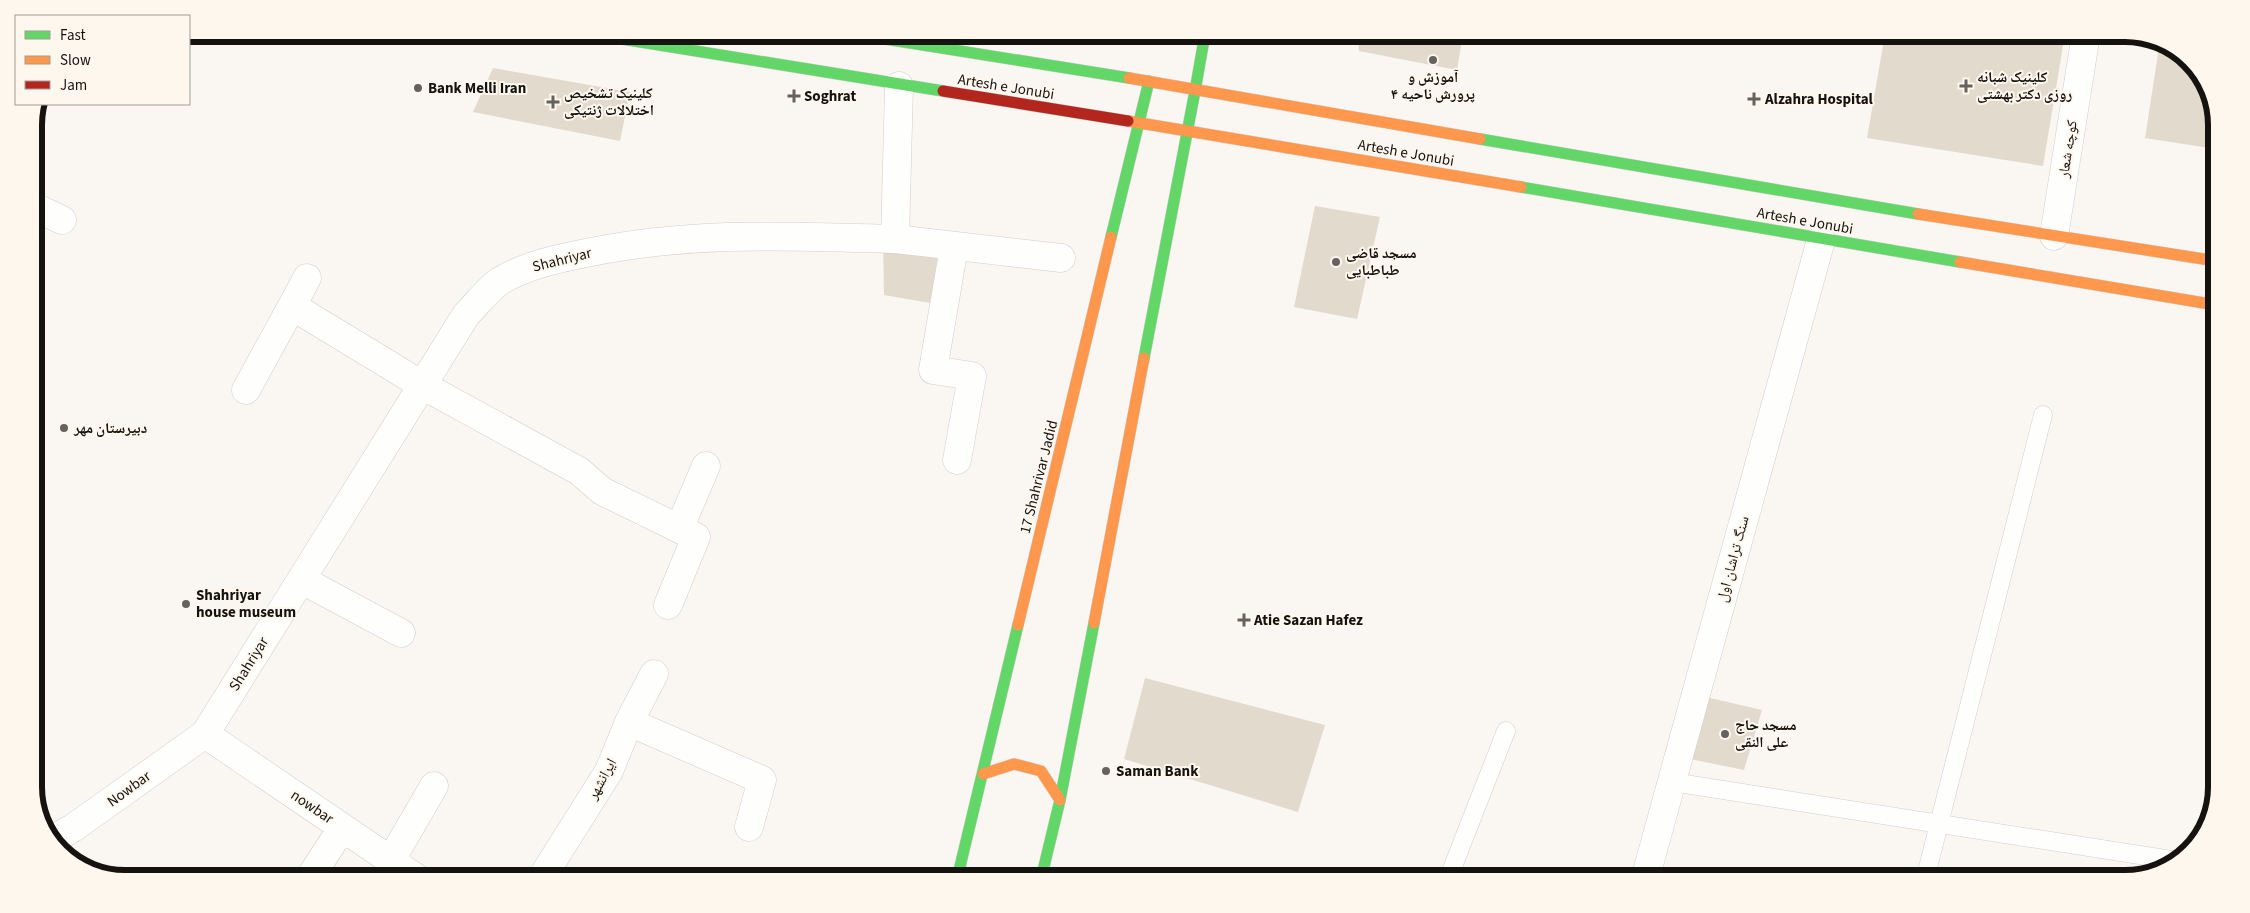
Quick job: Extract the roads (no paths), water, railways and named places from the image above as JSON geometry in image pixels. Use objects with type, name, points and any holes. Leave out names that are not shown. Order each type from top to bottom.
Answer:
[{"type":"main road","name":"Artesh e Jonubi","points":[[638,42],[899,86],[1140,123],[1821,240],[2207,304]]},
{"type":"main road","name":"Artesh e Jonubi","points":[[946,42],[1195,91],[1834,201],[2207,260]]},
{"type":"main road","points":[[1043,870],[1060,800],[1204,42]]},
{"type":"main road","name":"17 Shahrivar Jadid","points":[[959,870],[1149,81]]},
{"type":"main road","points":[[983,774],[1014,764],[1041,770],[1060,800]]},
{"type":"street","name":"کوچه شعار","points":[[2054,236],[2085,42]]},
{"type":"street","points":[[895,239],[899,86]]},
{"type":"street","points":[[42,211],[62,220]]},
{"type":"street","name":"Shahriyar","points":[[204,734],[466,316],[499,282],[537,264],[624,245],[694,237],[767,235],[895,239],[1061,258]]},
{"type":"street","name":"سنگ تراشان اول","points":[[1648,870],[1821,240]]},
{"type":"street","points":[[954,247],[933,370],[972,376],[957,460]]},
{"type":"street","points":[[246,390],[307,278]]},
{"type":"street","points":[[292,306],[422,384],[579,471],[602,491],[696,537],[668,605]]},
{"type":"street","points":[[679,529],[706,466]]},
{"type":"street","points":[[302,580],[401,633]]},
{"type":"street","name":"ایرانشهر","points":[[547,870],[609,771],[629,722],[654,674]]},
{"type":"street","points":[[629,722],[762,780],[748,827]]},
{"type":"street","name":"nowbar","points":[[204,734],[403,870]]},
{"type":"street","name":"Nowbar","points":[[59,836],[73,828],[204,734]]},
{"type":"street","points":[[408,870],[434,786]]},
{"type":"street","points":[[315,870],[342,828]]},
{"type":"lane","points":[[1927,870],[2043,415]]},
{"type":"lane","points":[[1452,870],[1506,731]]},
{"type":"lane","points":[[1672,782],[2166,859]]},
{"type":"place","name":"آموزش و پرورش ناحیه ۴","points":[[1433,60]]},
{"type":"place","name":"کلینیک شبانه روزی دکتر بهشتی","points":[[1966,86]]},
{"type":"place","name":"Bank Melli Iran","points":[[418,88]]},
{"type":"place","name":"Soghrat","points":[[794,96]]},
{"type":"place","name":"Alzahra Hospital","points":[[1754,99]]},
{"type":"place","name":"کلینیک تشخیص اختلالات ژنتیکی","points":[[553,102]]},
{"type":"place","name":"مسجد قاضی طباطبایی","points":[[1336,262]]},
{"type":"place","name":"دبیرستان مهر","points":[[64,428]]},
{"type":"place","name":"Shahriyar house museum","points":[[186,604]]},
{"type":"place","name":"Atie Sazan Hafez","points":[[1244,620]]},
{"type":"place","name":"مسجد حاج علی النقی","points":[[1725,734]]},
{"type":"place","name":"Saman Bank","points":[[1106,771]]}]
